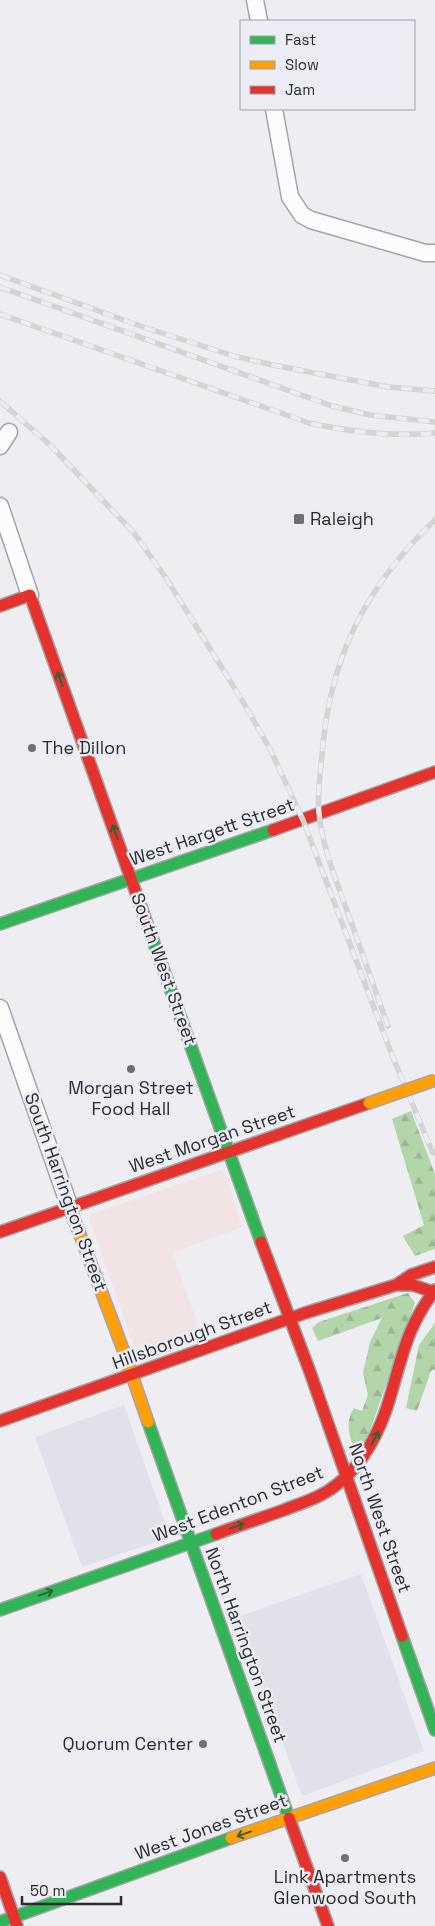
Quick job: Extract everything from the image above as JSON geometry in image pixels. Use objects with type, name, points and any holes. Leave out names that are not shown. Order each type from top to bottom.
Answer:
[{"type":"street","points":[[255,0],[259,20]]},
{"type":"street","points":[[274,110],[290,197],[302,215],[311,220],[425,254],[435,254]]},
{"type":"street","points":[[0,446],[9,432]]},
{"type":"street","name":"South West Street","points":[[0,506],[30,595],[289,1318]]},
{"type":"street","points":[[0,606],[30,595]]},
{"type":"street","name":"West Hargett Street","points":[[0,924],[303,820],[435,772]]},
{"type":"street","name":"South Harrington Street","points":[[0,1008],[131,1375]]},
{"type":"street","name":"West Morgan Street","points":[[0,1232],[435,1080]]},
{"type":"street","name":"Hillsborough Street","points":[[396,1285],[410,1275],[430,1268]]},
{"type":"street","name":"Hillsborough Street","points":[[0,1421],[289,1318],[396,1285],[413,1285],[434,1291]]},
{"type":"street","name":"West Edenton Street","points":[[0,1610],[330,1491],[346,1476],[366,1452],[379,1430],[388,1407],[407,1336],[419,1311],[434,1291]]},
{"type":"street","name":"North West Street","points":[[289,1318],[308,1367],[435,1730]]},
{"type":"street","name":"North Harrington Street","points":[[131,1375],[328,1926]]},
{"type":"street","name":"West Jones Street","points":[[0,1922],[16,1922],[290,1817],[435,1768]]},
{"type":"street","points":[[0,1877],[16,1922]]},
{"type":"shaded area","points":[[221,1170],[227,1178],[242,1227],[172,1253],[200,1330],[144,1349],[138,1349],[134,1346],[89,1218],[92,1214]]},
{"type":"shaded area","points":[[124,1405],[170,1537],[82,1567],[35,1437]]},
{"type":"shaded area","points":[[361,1574],[424,1751],[302,1796],[237,1617]]},
{"type":"green space","points":[[411,1111],[435,1174],[435,1249],[415,1256],[403,1236],[424,1225],[392,1119]]},
{"type":"green space","points":[[408,1293],[415,1303],[364,1447],[353,1445],[349,1431],[351,1412],[354,1408],[362,1411],[368,1395],[363,1373],[370,1342],[382,1318],[318,1341],[312,1328],[319,1322]]},
{"type":"green space","points":[[435,1323],[435,1369],[431,1371],[417,1411],[406,1408],[419,1345]]},
{"type":"railway","points":[[0,275],[143,327],[234,356],[388,387],[435,391]]},
{"type":"railway","points":[[0,287],[332,406],[370,415],[435,422]]},
{"type":"railway","points":[[0,314],[309,423],[372,433],[435,433]]},
{"type":"railway","points":[[0,401],[50,445],[134,533],[166,578],[242,700],[270,749],[303,820],[392,1055],[433,1153]]},
{"type":"railway","points":[[388,1026],[326,849],[319,813],[320,777],[326,721],[342,656],[370,599],[410,545],[435,520]]},
{"type":"traffic: fast","points":[[0,924],[273,830]]},
{"type":"traffic: fast","points":[[151,935],[261,1242]]},
{"type":"traffic: fast","points":[[148,1422],[289,1818]]},
{"type":"traffic: fast","points":[[0,1610],[216,1534]]},
{"type":"traffic: fast","points":[[402,1636],[435,1730]]},
{"type":"traffic: fast","points":[[0,1922],[231,1838]]},
{"type":"traffic: slow","points":[[369,1103],[435,1080]]},
{"type":"traffic: slow","points":[[70,1208],[148,1422]]},
{"type":"traffic: slow","points":[[231,1838],[435,1768]]},
{"type":"traffic: jam","points":[[0,606],[30,595],[151,935]]},
{"type":"traffic: jam","points":[[273,830],[435,772]]},
{"type":"traffic: jam","points":[[0,1232],[369,1103]]},
{"type":"traffic: jam","points":[[261,1242],[310,1372],[402,1636]]},
{"type":"traffic: jam","points":[[396,1285],[411,1275],[435,1267]]},
{"type":"traffic: jam","points":[[0,1421],[305,1313],[396,1285],[413,1285],[433,1292]]},
{"type":"traffic: jam","points":[[216,1534],[317,1497],[335,1486],[355,1467],[371,1445],[383,1419],[412,1327],[435,1290]]},
{"type":"traffic: jam","points":[[289,1818],[328,1926]]},
{"type":"traffic: jam","points":[[0,1877],[17,1926]]},
{"type":"place","name":"Raleigh","points":[[299,519]]},
{"type":"place","name":"The Dillon","points":[[32,748]]},
{"type":"place","name":"Morgan Street Food Hall","points":[[131,1069]]},
{"type":"place","name":"Quorum Center","points":[[203,1744]]},
{"type":"place","name":"Link Apartments Glenwood South","points":[[345,1858]]}]
